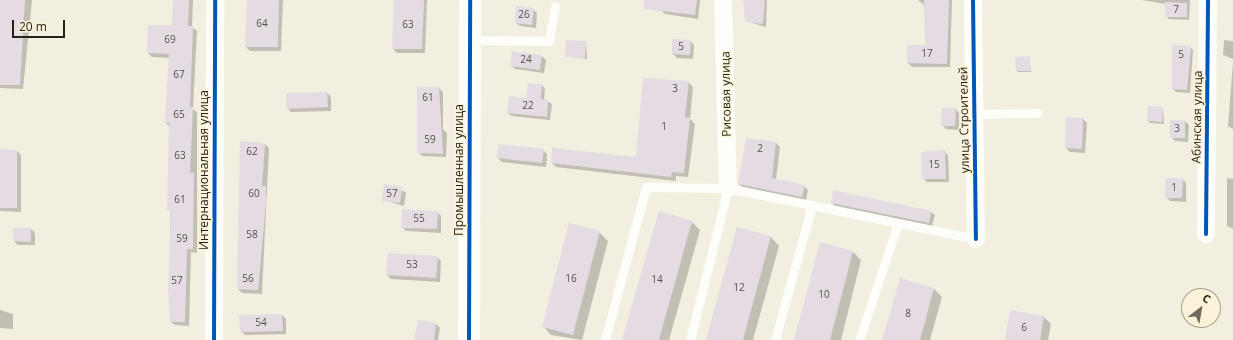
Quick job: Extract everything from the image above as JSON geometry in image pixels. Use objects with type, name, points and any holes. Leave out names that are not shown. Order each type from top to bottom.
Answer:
[{"type":"street","name":"Интернациональная улица","points":[[214,340],[215,0]]},
{"type":"street","name":"Промышленная улица","points":[[469,340],[470,0]]},
{"type":"street","name":"Рисовая улица","points":[[723,0],[728,188]]},
{"type":"street","name":"улица Строителей","points":[[973,0],[976,239]]},
{"type":"street","name":"Абинская улица","points":[[1206,234],[1208,0]]},
{"type":"lane","points":[[469,40],[549,41],[555,7]]},
{"type":"lane","points":[[974,114],[1037,113]]},
{"type":"lane","points":[[605,340],[646,187],[728,188],[812,205],[897,226],[976,239]]},
{"type":"lane","points":[[690,340],[728,188]]},
{"type":"lane","points":[[776,340],[812,205]]},
{"type":"lane","points":[[859,340],[897,226]]},
{"type":"building","points":[[0,0],[25,0],[20,85],[0,85]]},
{"type":"building","points":[[173,0],[189,0],[188,26],[193,26],[190,107],[193,107],[190,173],[194,173],[193,249],[187,249],[185,322],[170,322],[168,289],[171,211],[167,210],[169,123],[165,123],[169,54],[147,53],[148,25],[172,25]]},
{"type":"building","points":[[247,0],[279,0],[278,47],[245,47]]},
{"type":"building","points":[[394,0],[424,0],[422,49],[392,49]]},
{"type":"building","points":[[644,0],[697,0],[695,15],[644,9]]},
{"type":"building","points":[[743,0],[765,0],[763,24],[745,22]]},
{"type":"building","points":[[924,0],[949,0],[947,64],[907,63],[907,45],[925,45]]},
{"type":"building","points":[[1165,2],[1187,3],[1187,17],[1165,17]]},
{"type":"building","points":[[516,6],[534,8],[532,25],[515,23]]},
{"type":"building","points":[[672,39],[691,40],[690,55],[672,54]]},
{"type":"building","points":[[566,40],[586,41],[585,58],[565,57]]},
{"type":"building","points":[[1172,45],[1191,46],[1187,90],[1172,89]]},
{"type":"building","points":[[512,51],[542,55],[540,70],[510,66]]},
{"type":"building","points":[[1030,56],[1030,71],[1016,71],[1015,57]]},
{"type":"building","points":[[643,78],[689,81],[685,117],[690,118],[684,173],[672,172],[671,177],[551,163],[552,148],[636,157]]},
{"type":"building","points":[[528,83],[542,84],[541,99],[548,100],[547,117],[507,113],[509,96],[526,98]]},
{"type":"building","points":[[417,87],[439,87],[443,154],[417,153]]},
{"type":"building","points":[[327,92],[328,107],[286,109],[286,93]]},
{"type":"building","points":[[1148,106],[1163,107],[1162,122],[1147,121]]},
{"type":"building","points":[[942,108],[956,108],[955,126],[941,126]]},
{"type":"building","points":[[1066,117],[1083,118],[1082,149],[1065,148]]},
{"type":"building","points":[[1170,120],[1185,120],[1185,138],[1170,138]]},
{"type":"building","points":[[746,138],[776,142],[772,178],[805,185],[802,197],[738,184]]},
{"type":"building","points":[[240,141],[265,143],[262,186],[266,186],[266,203],[258,290],[237,289]]},
{"type":"building","points":[[498,144],[544,149],[542,163],[497,158]]},
{"type":"building","points":[[0,149],[17,150],[17,208],[0,208]]},
{"type":"building","points":[[945,150],[946,179],[922,179],[921,152]]},
{"type":"building","points":[[1165,178],[1183,178],[1182,198],[1165,198]]},
{"type":"building","points":[[384,184],[402,187],[400,203],[382,201]]},
{"type":"building","points":[[833,190],[931,211],[929,223],[831,203]]},
{"type":"building","points":[[402,209],[438,211],[437,229],[401,228]]},
{"type":"building","points":[[659,211],[692,221],[659,340],[622,340]]},
{"type":"building","points":[[569,223],[600,231],[573,335],[542,327]]},
{"type":"building","points":[[737,227],[771,236],[743,340],[706,340]]},
{"type":"building","points":[[13,228],[31,228],[31,242],[13,241]]},
{"type":"building","points":[[820,242],[853,251],[830,340],[794,340]]},
{"type":"building","points":[[388,253],[438,256],[436,278],[386,275]]},
{"type":"building","points":[[900,278],[934,288],[920,340],[882,340]]},
{"type":"building","points":[[1010,310],[1044,316],[1040,340],[1005,340]]},
{"type":"building","points":[[282,314],[283,331],[240,332],[239,315]]},
{"type":"building","points":[[418,320],[436,323],[434,340],[414,340]]},
{"type":"cycle path","points":[[214,340],[215,0]]},
{"type":"cycle path","points":[[469,340],[470,0]]},
{"type":"cycle path","points":[[973,0],[976,239]]},
{"type":"cycle path","points":[[1206,234],[1208,0]]}]
